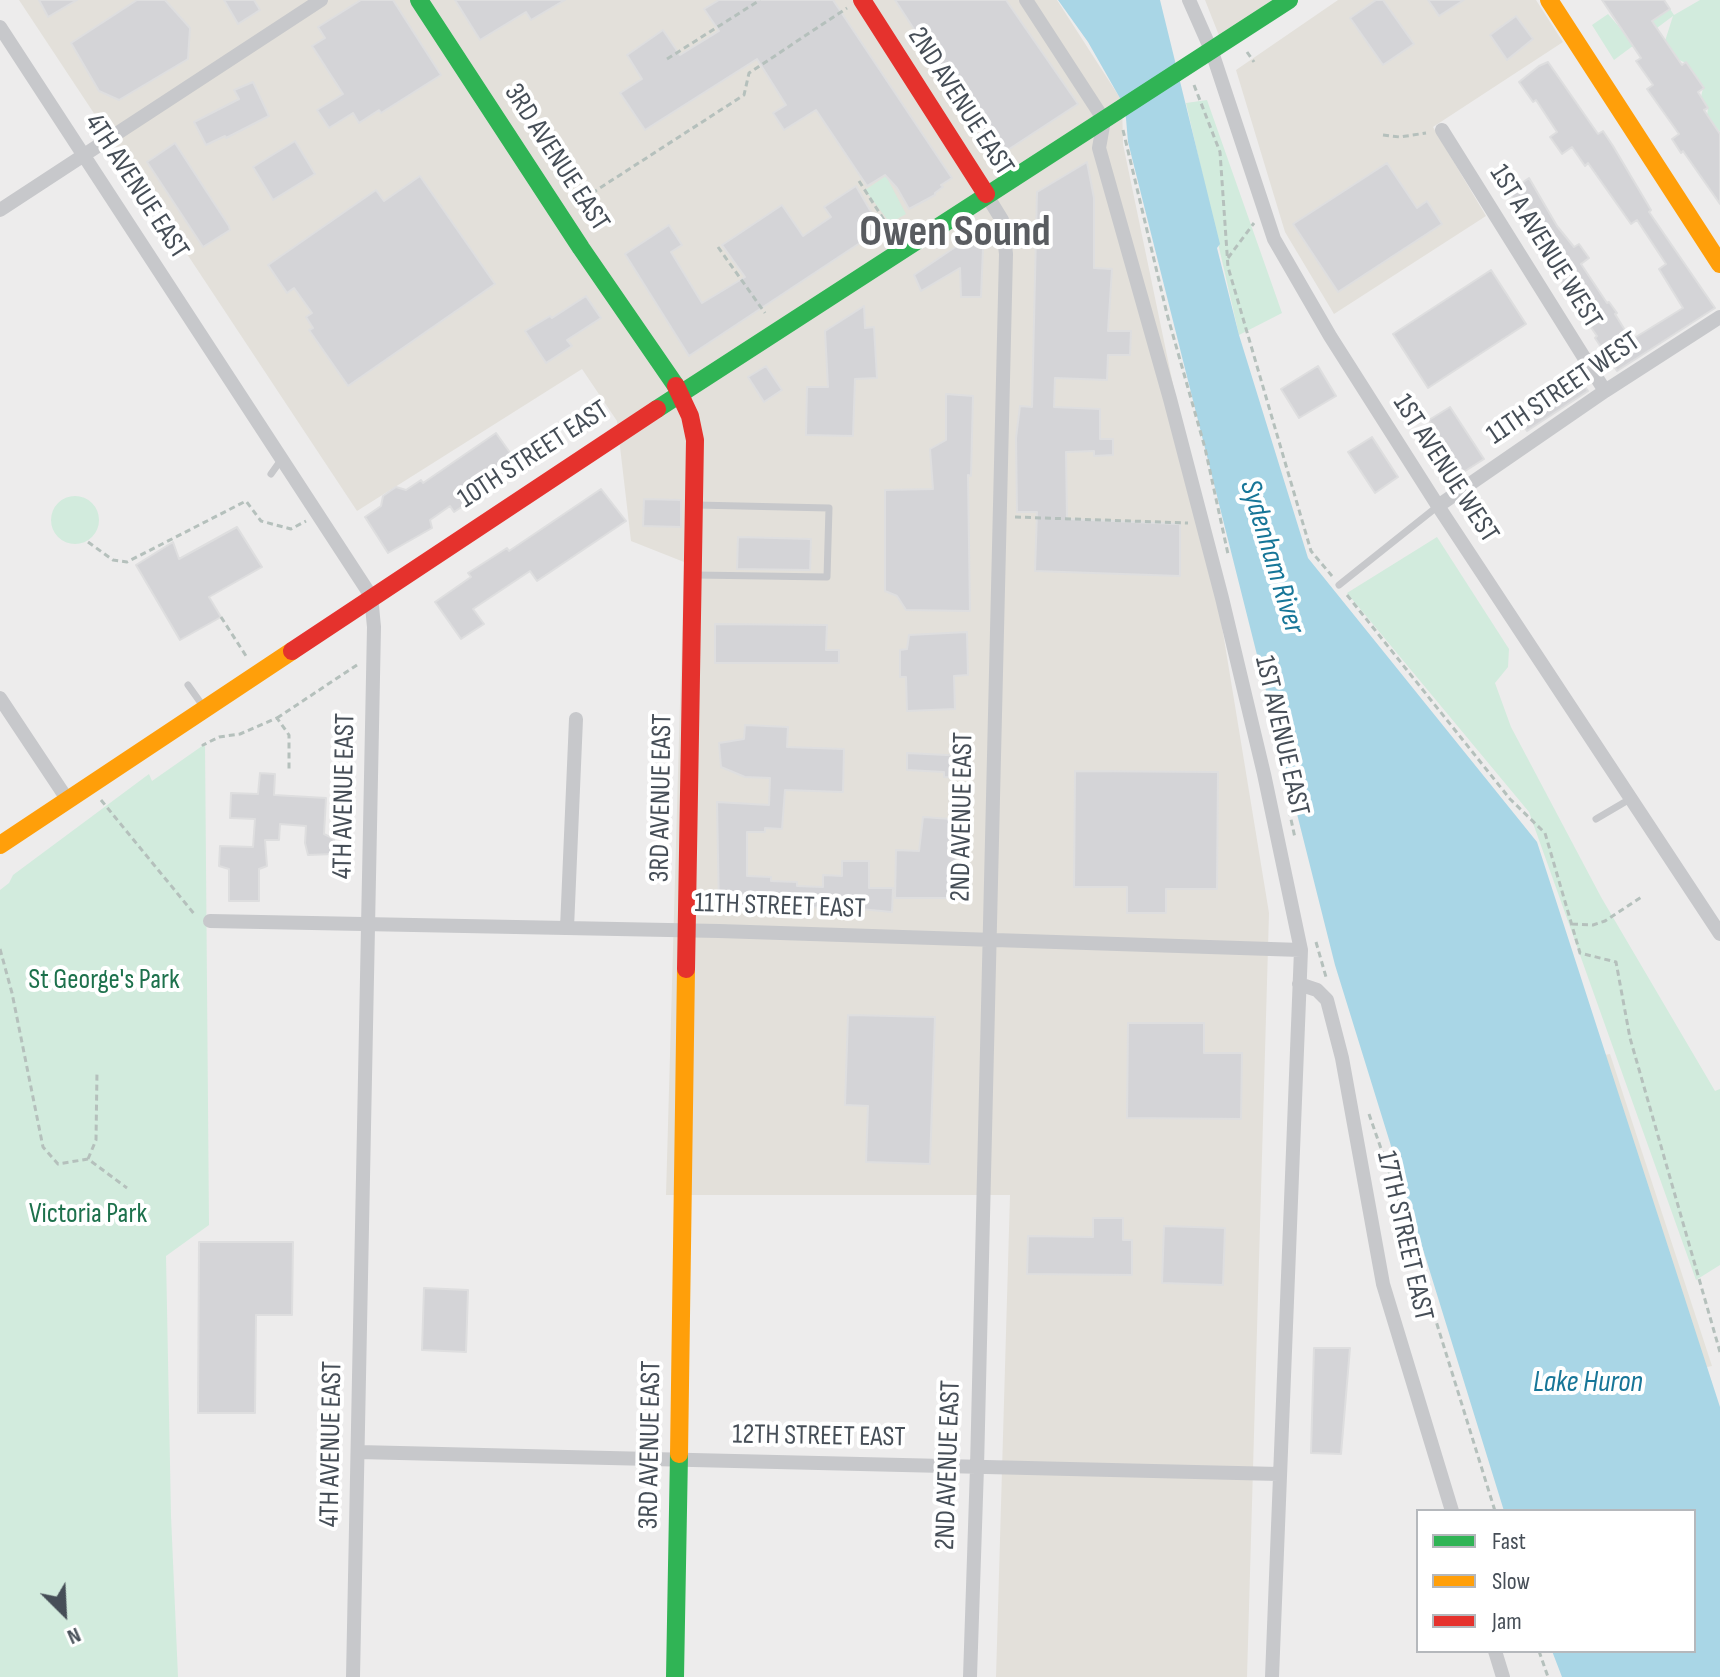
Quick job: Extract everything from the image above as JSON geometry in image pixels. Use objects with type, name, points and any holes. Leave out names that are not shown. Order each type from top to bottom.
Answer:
[{"type":"main road","name":"3RD AVENUE EAST","points":[[419,0],[559,215],[680,392],[695,440],[675,1677]]},
{"type":"main road","name":"10TH STREET EAST","points":[[0,845],[680,392],[1289,0]]},
{"type":"main road","points":[[1549,0],[1720,264]]},
{"type":"main road","name":"2ND AVENUE EAST","points":[[857,2],[986,194]]},
{"type":"street","points":[[0,210],[321,0]]},
{"type":"street","points":[[1026,0],[1104,120]]},
{"type":"street","name":"1ST AVENUE WEST","points":[[1189,0],[1212,52],[1274,239],[1330,336],[1438,506],[1720,934]]},
{"type":"street","name":"4TH AVENUE EAST","points":[[0,27],[371,596],[373,653],[353,1677]]},
{"type":"street","name":"1ST AVENUE EAST","points":[[1104,120],[1099,148],[1203,523],[1264,774],[1301,950],[1272,1677]]},
{"type":"street","name":"1ST A AVENUE WEST","points":[[1442,130],[1605,391]]},
{"type":"street","name":"2ND AVENUE EAST","points":[[970,1677],[1006,254],[1002,220],[986,194]]},
{"type":"street","name":"11TH STREET WEST","points":[[1438,506],[1605,391],[1720,317]]},
{"type":"street","points":[[1,701],[67,799]]},
{"type":"street","points":[[567,928],[576,719]]},
{"type":"street","name":"11TH STREET EAST","points":[[210,921],[689,931],[1301,950]]},
{"type":"street","name":"17TH STREET EAST","points":[[1299,984],[1317,990],[1327,1000],[1342,1058],[1383,1284],[1451,1509]]},
{"type":"street","name":"12TH STREET EAST","points":[[358,1452],[1279,1474]]},
{"type":"street","points":[[1496,1653],[1503,1677]]},
{"type":"lane","points":[[271,474],[282,459]]},
{"type":"lane","points":[[693,575],[827,577],[829,508],[694,505]]},
{"type":"lane","points":[[1339,585],[1438,506]]},
{"type":"lane","points":[[188,685],[204,707]]},
{"type":"lane","points":[[1596,819],[1630,799]]},
{"type":"path","points":[[667,59],[760,0]]},
{"type":"path","points":[[559,215],[744,95],[749,73],[857,2]]},
{"type":"path","points":[[1187,68],[1220,152],[1228,258],[1311,551],[1510,799],[1545,833],[1580,953],[1616,962],[1630,1038],[1720,1352]]},
{"type":"path","points":[[1383,135],[1400,137],[1442,130]]},
{"type":"path","points":[[859,181],[902,247]]},
{"type":"path","points":[[1228,258],[1263,210]]},
{"type":"path","points":[[718,247],[764,311],[774,331]]},
{"type":"path","points":[[88,542],[113,560],[127,562],[246,501],[261,521],[291,529],[318,514]]},
{"type":"path","points":[[999,516],[1203,523]]},
{"type":"path","points":[[221,617],[257,672]]},
{"type":"path","points":[[205,744],[219,737],[240,734],[277,718],[373,653]]},
{"type":"path","points":[[277,718],[289,735],[289,772]]},
{"type":"path","points":[[90,784],[197,918],[210,921]]},
{"type":"path","points":[[1572,924],[1599,924],[1643,896]]},
{"type":"path","points":[[1316,942],[1328,984]]},
{"type":"path","points":[[0,949],[43,1147],[58,1164],[88,1159],[127,1188]]},
{"type":"path","points":[[88,1159],[96,1140],[97,1071]]},
{"type":"path","points":[[1369,1114],[1494,1509]]},
{"type":"path","points":[[1540,1653],[1548,1677]]},
{"type":"shaded area","points":[[19,0],[1057,0],[1122,101],[1123,144],[1217,596],[1269,913],[1247,1677],[996,1677],[1010,1195],[666,1195],[684,562],[631,541],[617,421],[582,369],[357,511]]},
{"type":"shaded area","points":[[1205,0],[1279,0],[1220,38]]},
{"type":"shaded area","points":[[1338,0],[1536,0],[1563,42],[1433,127],[1486,216],[1334,314],[1285,232],[1236,70]]},
{"type":"green space","points":[[1700,0],[1720,0],[1720,132],[1707,116],[1708,108],[1701,97],[1703,88],[1686,63],[1679,60],[1665,41],[1673,16],[1614,60],[1592,25],[1608,14],[1628,37],[1670,9],[1674,15]]},
{"type":"green space","points":[[1207,100],[1282,313],[1239,335],[1186,103]]},
{"type":"green space","points":[[886,176],[906,214],[890,223],[865,190]]},
{"type":"green space","points":[[75,496],[84,497],[92,503],[98,511],[98,529],[92,537],[84,543],[75,544],[66,543],[58,537],[52,529],[51,520],[52,511],[58,503],[66,497]]},
{"type":"green space","points":[[1437,537],[1509,649],[1508,667],[1495,683],[1511,727],[1601,897],[1715,1091],[1720,1089],[1720,1265],[1696,1280],[1529,812],[1347,593]]},
{"type":"green space","name":"Victoria Park","points":[[205,744],[209,1225],[166,1256],[171,1516],[178,1677],[0,1677],[0,890],[13,875],[149,774],[152,781]]},
{"type":"sand","points":[[1610,1054],[1712,1366],[1698,1369],[1600,1056]]},
{"type":"water","name":"Lake Huron","points":[[1058,0],[1160,0],[1239,335],[1308,558],[1537,842],[1720,1407],[1720,1677],[1562,1677],[1553,1653],[1696,1653],[1696,1509],[1503,1509],[1335,965],[1128,142],[1125,107],[1088,42]]},
{"type":"building","points":[[39,0],[77,0],[48,17]]},
{"type":"building","points":[[137,0],[165,0],[190,28],[188,59],[119,100],[99,91],[71,43]]},
{"type":"building","points":[[224,0],[254,0],[260,10],[238,24]]},
{"type":"building","points":[[361,0],[393,0],[441,75],[381,113],[379,110],[359,123],[353,113],[329,128],[317,110],[343,94],[312,46],[325,38],[318,27]]},
{"type":"building","points":[[455,0],[565,0],[531,20],[526,12],[480,40]]},
{"type":"building","points":[[719,0],[833,0],[952,178],[941,185],[943,187],[935,195],[909,209],[885,175],[867,186],[816,110],[784,130],[773,113],[786,105],[757,59],[645,130],[620,93],[642,79],[627,55],[663,30],[680,55],[719,31],[704,9]]},
{"type":"building","points":[[895,0],[1006,0],[1078,104],[997,157]]},
{"type":"building","points":[[1376,0],[1383,0],[1414,44],[1383,65],[1350,18]]},
{"type":"building","points":[[1428,0],[1464,0],[1439,16]]},
{"type":"building","points":[[1602,0],[1664,0],[1670,9],[1652,21],[1682,65],[1686,62],[1704,88],[1698,92],[1708,108],[1704,110],[1720,134],[1720,204],[1672,139],[1679,134],[1647,89],[1653,85],[1636,61],[1641,58]]},
{"type":"building","points":[[1516,16],[1533,39],[1507,60],[1490,35]]},
{"type":"building","points":[[1548,62],[1598,134],[1603,131],[1651,210],[1649,212],[1715,308],[1617,371],[1595,338],[1597,336],[1587,318],[1537,248],[1543,243],[1509,192],[1529,178],[1557,226],[1574,247],[1579,244],[1589,258],[1581,264],[1617,313],[1631,340],[1683,308],[1659,269],[1666,264],[1637,220],[1631,224],[1588,163],[1585,166],[1572,147],[1562,154],[1550,137],[1557,132],[1536,100],[1533,102],[1519,82]]},
{"type":"building","points":[[253,82],[269,116],[206,145],[194,122],[239,99],[234,90]]},
{"type":"building","points":[[295,141],[315,174],[273,200],[253,167]]},
{"type":"building","points":[[175,143],[229,226],[230,230],[203,247],[147,162]]},
{"type":"building","points":[[1087,162],[1094,198],[1094,268],[1112,269],[1108,331],[1131,331],[1130,355],[1108,355],[1107,380],[1055,378],[1054,407],[1100,409],[1100,439],[1113,439],[1113,455],[1094,456],[1094,451],[1066,452],[1067,519],[1180,524],[1180,576],[1035,571],[1037,512],[1017,512],[1016,438],[1020,406],[1032,407],[1037,192]]},
{"type":"building","points":[[1387,163],[1417,208],[1427,201],[1442,224],[1338,292],[1293,224]]},
{"type":"building","points":[[420,176],[495,284],[348,386],[309,330],[313,328],[306,317],[312,313],[294,288],[287,293],[268,265],[376,190],[384,201]]},
{"type":"building","points":[[856,186],[881,229],[689,356],[625,254],[669,225],[682,245],[671,252],[702,303],[745,277],[722,245],[782,205],[803,236],[831,217],[824,207]]},
{"type":"building","points":[[973,235],[983,248],[981,297],[961,297],[960,268],[921,291],[914,275]]},
{"type":"building","points":[[1491,270],[1526,324],[1428,388],[1393,334]]},
{"type":"building","points":[[586,296],[601,318],[567,340],[572,346],[546,363],[525,331]]},
{"type":"building","points":[[864,306],[865,328],[874,327],[877,378],[855,379],[853,436],[806,435],[807,387],[828,387],[825,331]]},
{"type":"building","points":[[766,366],[782,390],[764,402],[748,377]]},
{"type":"building","points":[[1318,366],[1336,396],[1299,418],[1281,389]]},
{"type":"building","points":[[1575,373],[1588,391],[1527,431],[1515,413]]},
{"type":"building","points":[[946,394],[973,396],[971,476],[968,475],[970,611],[906,610],[897,596],[885,591],[885,490],[933,489],[930,449],[946,440]]},
{"type":"building","points":[[1450,407],[1484,459],[1462,473],[1429,420]]},
{"type":"building","points":[[496,433],[521,468],[454,512],[450,506],[430,520],[432,528],[388,553],[365,517],[381,506],[383,496],[396,487],[406,490],[421,480],[423,483]]},
{"type":"building","points":[[1372,437],[1398,477],[1375,493],[1348,452]]},
{"type":"building","points":[[601,489],[626,521],[537,581],[530,571],[473,609],[484,624],[461,639],[435,602],[471,577],[468,573],[507,548],[509,551]]},
{"type":"building","points":[[644,499],[681,500],[681,527],[643,526]]},
{"type":"building","points":[[237,527],[262,567],[209,597],[221,617],[180,640],[136,565],[173,542],[179,559]]},
{"type":"building","points":[[738,537],[811,539],[810,570],[737,569]]},
{"type":"building","points":[[715,624],[827,625],[826,650],[839,650],[839,663],[715,663]]},
{"type":"building","points":[[967,632],[968,675],[954,676],[955,709],[907,711],[906,677],[900,677],[900,650],[907,649],[909,635]]},
{"type":"building","points":[[745,725],[788,727],[787,747],[844,749],[843,792],[785,790],[782,829],[765,828],[765,832],[747,832],[747,876],[797,882],[797,886],[823,887],[823,875],[842,876],[842,861],[869,861],[869,888],[893,888],[892,912],[839,907],[719,909],[717,802],[769,805],[770,778],[745,777],[721,767],[719,743],[744,739]]},
{"type":"building","points":[[907,753],[966,756],[966,778],[944,777],[944,772],[907,770]]},
{"type":"building","points":[[1075,771],[1218,772],[1217,889],[1166,889],[1166,913],[1127,913],[1127,887],[1074,887]]},
{"type":"building","points":[[260,773],[275,774],[274,795],[326,798],[324,834],[334,839],[334,854],[308,855],[306,826],[280,824],[279,840],[265,840],[267,866],[259,869],[259,901],[229,901],[229,869],[219,866],[220,846],[253,847],[255,819],[230,818],[231,793],[258,794]]},
{"type":"building","points":[[923,817],[965,820],[964,840],[956,840],[955,898],[895,898],[896,850],[919,851]]},
{"type":"building","points":[[848,1015],[935,1017],[930,1164],[866,1162],[868,1106],[845,1105]]},
{"type":"building","points":[[1128,1023],[1204,1023],[1204,1053],[1242,1053],[1241,1119],[1127,1118]]},
{"type":"building","points":[[1093,1218],[1123,1218],[1123,1240],[1132,1240],[1132,1275],[1027,1274],[1028,1236],[1093,1237]]},
{"type":"building","points":[[1164,1226],[1225,1228],[1223,1285],[1162,1283]]},
{"type":"building","points":[[199,1242],[293,1242],[292,1315],[256,1315],[255,1413],[198,1413]]},
{"type":"building","points":[[424,1288],[468,1290],[466,1352],[422,1350]]},
{"type":"building","points":[[1314,1348],[1350,1348],[1341,1454],[1311,1453]]},
{"type":"traffic: fast","points":[[419,0],[581,248],[676,386]]},
{"type":"traffic: fast","points":[[657,409],[1289,0]]},
{"type":"traffic: fast","points":[[675,1677],[679,1454]]},
{"type":"traffic: slow","points":[[1549,0],[1720,264]]},
{"type":"traffic: slow","points":[[0,845],[292,651]]},
{"type":"traffic: slow","points":[[679,1454],[686,969]]},
{"type":"traffic: jam","points":[[862,0],[986,194]]},
{"type":"traffic: jam","points":[[676,386],[690,416],[695,440],[686,969]]},
{"type":"traffic: jam","points":[[292,651],[657,409]]},
{"type":"district","name":"Owen Sound","points":[[955,234]]},
{"type":"water label","name":"Sydenham River","points":[[1271,557]]},
{"type":"park label","name":"St George's Park","points":[[104,981]]}]
